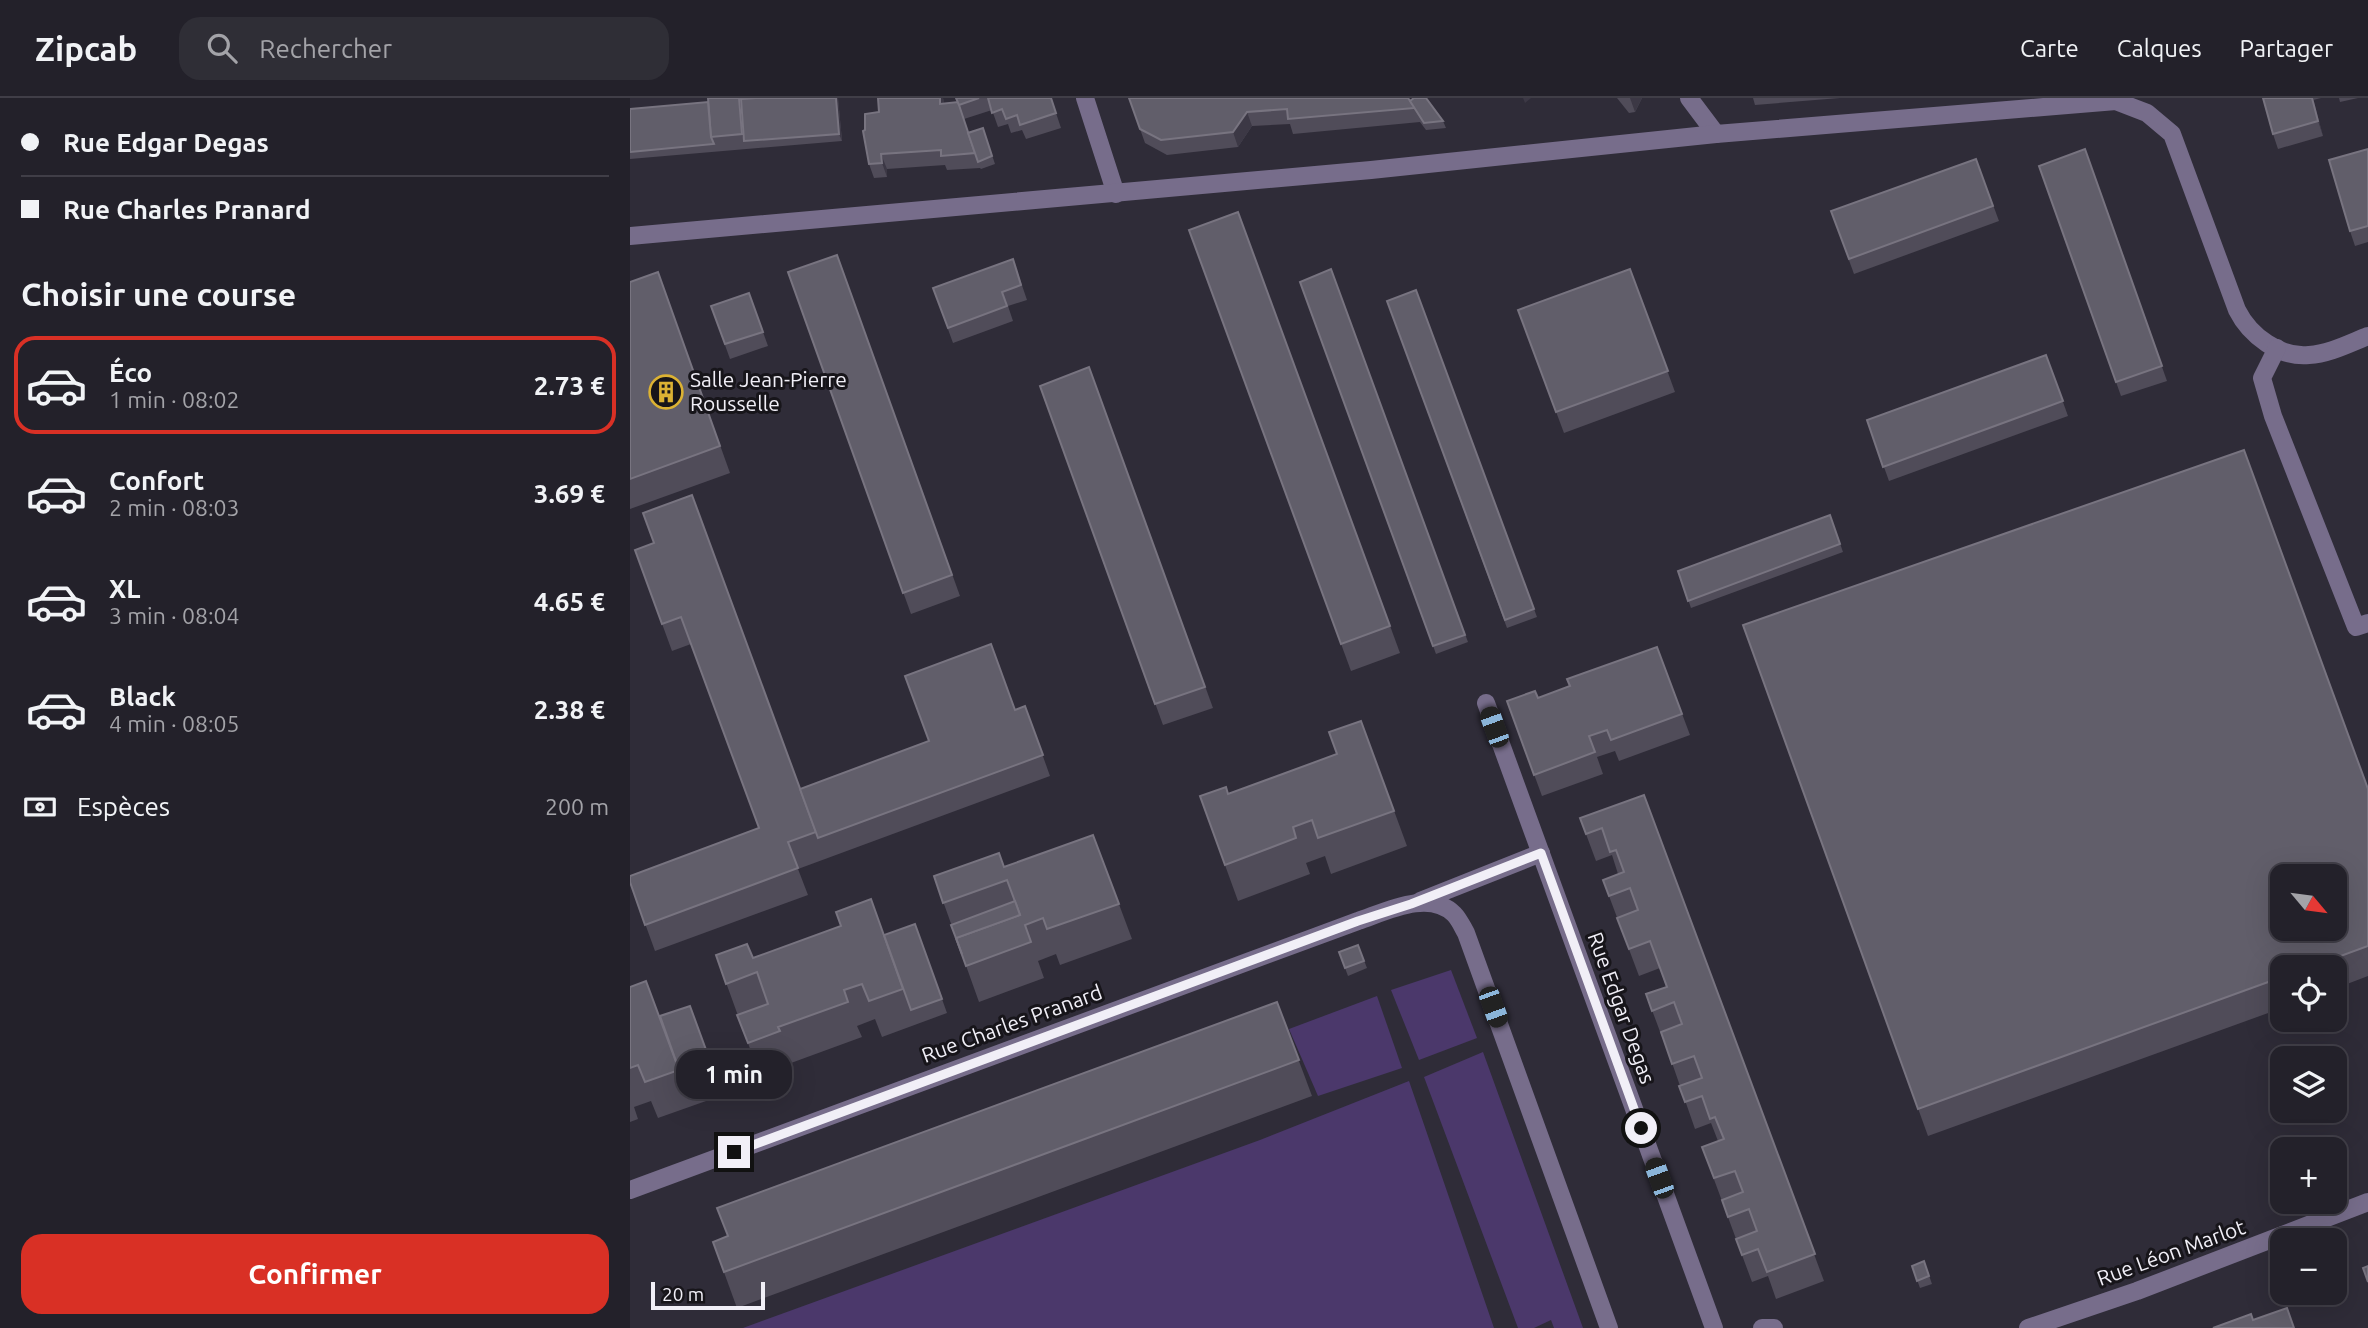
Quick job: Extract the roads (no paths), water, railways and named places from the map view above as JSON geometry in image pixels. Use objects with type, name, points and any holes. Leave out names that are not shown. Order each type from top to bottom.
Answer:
[{"type":"street","points":[[1086,98],[1116,194]]},
{"type":"street","points":[[1689,98],[1716,134]]},
{"type":"street","points":[[630,236],[1116,194],[1716,134],[1966,115],[2106,101],[2127,103],[2156,119],[2172,134],[2242,320],[2257,336],[2277,348],[2307,356],[2368,336]]},
{"type":"street","points":[[2277,348],[2262,378],[2273,416],[2356,626],[2368,622]]},
{"type":"street","name":"Rue Edgar Degas","points":[[1486,704],[1714,1328]]},
{"type":"street","name":"Rue Charles Pranard","points":[[630,1190],[1322,934],[1411,904],[1541,853]]},
{"type":"street","name":"Rue Charles Pranard","points":[[1411,904],[1441,906],[1453,913],[1466,933],[1609,1328]]},
{"type":"street","name":"Rue Léon Marlot","points":[[2028,1328],[2137,1290],[2368,1202]]},
{"type":"street","points":[[1762,1328],[1774,1328]]},
{"type":"place","name":"Salle Jean-Pierre Rousselle","points":[[666,392]]}]
